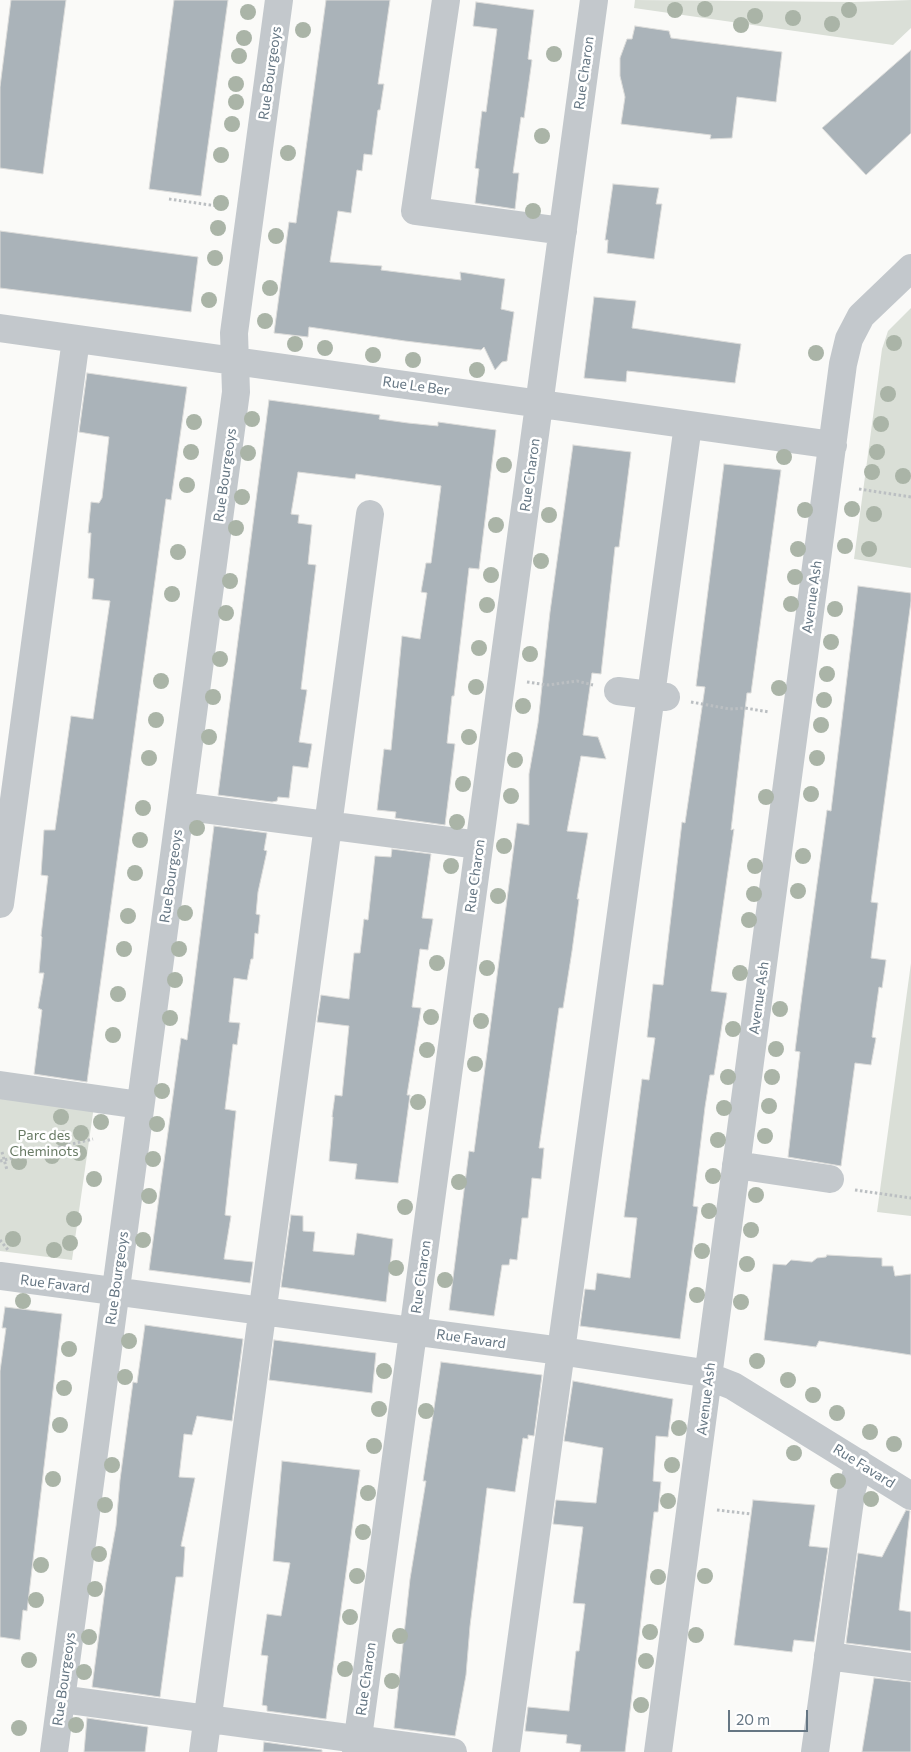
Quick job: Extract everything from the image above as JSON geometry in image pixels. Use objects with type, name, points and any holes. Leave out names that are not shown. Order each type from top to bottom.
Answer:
[{"type":"street","name":"Rue Bourgeoys","points":[[54,1752],[236,392],[234,333],[280,0]]},
{"type":"street","points":[[446,0],[415,211],[563,231]]},
{"type":"street","name":"Rue Charon","points":[[357,1745],[594,0]]},
{"type":"street","name":"Avenue Ash","points":[[658,1752],[843,364],[849,339],[869,306],[911,268]]},
{"type":"street","name":"Rue Le Ber","points":[[0,328],[833,445]]},
{"type":"street","points":[[0,904],[76,339]]},
{"type":"street","points":[[506,1752],[561,1351],[658,696],[688,425]]},
{"type":"street","points":[[203,1752],[370,514]]},
{"type":"street","points":[[618,691],[658,696]]},
{"type":"street","points":[[181,806],[479,845]]},
{"type":"street","points":[[0,1084],[140,1105]]},
{"type":"street","points":[[736,1166],[840,1184]]},
{"type":"street","name":"Rue Favard","points":[[0,1276],[561,1351],[680,1368],[709,1375],[733,1386],[911,1496]]},
{"type":"street","points":[[815,1752],[851,1494],[860,1463]]},
{"type":"street","points":[[828,1656],[911,1667]]},
{"type":"street","points":[[61,1699],[207,1718],[357,1745],[453,1752]]},
{"type":"path","points":[[170,199],[224,207]]},
{"type":"path","points":[[860,490],[911,497]]},
{"type":"path","points":[[529,683],[548,685],[577,682],[618,691]]},
{"type":"path","points":[[658,696],[730,710],[745,708],[772,712]]},
{"type":"path","points":[[0,1161],[93,1139]]},
{"type":"path","points":[[2,1152],[6,1170]]},
{"type":"path","points":[[840,1184],[911,1198]]},
{"type":"path","points":[[716,1510],[751,1514]]},
{"type":"green space","points":[[635,0],[854,2],[911,0],[911,28],[893,45],[634,8]]},
{"type":"green space","points":[[911,308],[911,568],[854,559],[882,349],[888,331]]},
{"type":"green space","points":[[911,963],[911,1216],[877,1212]]},
{"type":"green space","name":"Parc des Cheminots","points":[[0,1093],[94,1106],[72,1260],[0,1251]]},
{"type":"building","points":[[11,0],[66,0],[43,174],[0,168],[0,87]]},
{"type":"building","points":[[174,0],[228,0],[201,196],[149,189]]},
{"type":"building","points":[[326,0],[390,0],[378,84],[384,84],[380,110],[378,110],[372,155],[364,154],[362,171],[357,170],[351,213],[338,211],[330,262],[382,266],[381,270],[461,280],[460,272],[505,279],[501,309],[514,312],[507,361],[502,362],[495,370],[484,347],[481,350],[309,327],[308,337],[274,333],[289,222],[296,223]]},
{"type":"building","points":[[476,2],[534,10],[528,59],[532,60],[524,118],[521,117],[513,173],[519,173],[515,209],[475,203],[479,169],[475,168],[482,111],[486,112],[497,29],[473,26]]},
{"type":"building","points":[[635,26],[669,31],[671,38],[782,52],[776,102],[737,97],[732,138],[710,139],[711,135],[621,124],[625,97],[620,76],[620,58],[627,39],[632,39]]},
{"type":"building","points":[[911,50],[911,133],[866,175],[822,128]]},
{"type":"building","points":[[613,184],[659,188],[656,204],[662,204],[654,259],[607,253],[608,240],[605,240]]},
{"type":"building","points":[[0,231],[198,257],[191,312],[0,288]]},
{"type":"building","points":[[594,297],[636,301],[632,328],[741,344],[735,383],[627,371],[626,382],[584,378]]},
{"type":"building","points":[[87,373],[187,387],[171,500],[166,499],[87,1082],[34,1074],[42,1010],[38,1008],[44,973],[39,973],[48,876],[41,875],[44,830],[55,830],[71,716],[93,719],[110,601],[92,599],[94,579],[88,578],[91,533],[88,533],[91,502],[99,503],[102,498],[109,437],[79,432]]},
{"type":"building","points":[[269,400],[380,415],[379,419],[408,423],[438,426],[438,422],[496,430],[479,569],[469,568],[454,696],[452,696],[447,743],[455,744],[445,825],[395,818],[396,812],[377,810],[384,749],[391,750],[402,636],[420,639],[427,593],[421,592],[426,563],[431,563],[441,486],[356,474],[355,479],[298,472],[291,514],[299,515],[298,523],[312,525],[308,564],[316,565],[301,689],[307,690],[299,742],[312,744],[308,768],[293,766],[289,798],[278,797],[277,801],[272,802],[218,795]]},
{"type":"building","points":[[573,445],[631,452],[619,547],[615,547],[601,674],[592,673],[583,735],[598,737],[606,759],[581,756],[567,831],[588,833],[577,899],[579,899],[572,951],[563,1008],[559,1008],[539,1148],[544,1148],[541,1179],[532,1178],[528,1218],[522,1218],[517,1260],[510,1259],[509,1265],[502,1265],[494,1316],[449,1310],[469,1151],[474,1152],[517,823],[529,825],[529,774],[538,723],[550,612]]},
{"type":"building","points":[[724,464],[781,470],[751,693],[747,693],[731,830],[734,829],[711,991],[727,993],[714,1075],[710,1075],[705,1107],[693,1206],[698,1207],[680,1339],[580,1326],[585,1289],[595,1290],[597,1273],[630,1278],[637,1218],[624,1217],[642,1079],[649,1080],[655,1038],[647,1037],[653,984],[663,985],[682,822],[685,823],[705,687],[696,686]]},
{"type":"building","points":[[858,586],[911,593],[911,601],[871,902],[878,903],[871,958],[886,960],[882,988],[879,987],[872,1037],[876,1038],[871,1065],[855,1063],[841,1166],[788,1157],[800,1052],[795,1051],[827,810],[831,811]]},
{"type":"building","points":[[214,826],[267,833],[264,850],[267,851],[258,892],[256,914],[260,915],[258,934],[255,933],[253,959],[251,959],[247,980],[234,978],[229,1022],[240,1023],[237,1045],[233,1044],[225,1109],[236,1111],[225,1215],[231,1216],[224,1259],[253,1262],[250,1283],[149,1270],[181,1038],[187,1040]]},
{"type":"building","points":[[392,849],[431,854],[422,918],[433,919],[428,950],[420,949],[412,1007],[421,1008],[407,1095],[410,1095],[398,1183],[355,1179],[357,1164],[329,1161],[335,1095],[342,1096],[349,1026],[317,1022],[321,995],[349,999],[354,953],[360,953],[364,919],[368,920],[375,856],[391,857]]},
{"type":"building","points":[[291,1215],[303,1216],[303,1231],[315,1232],[313,1251],[354,1255],[357,1233],[393,1239],[386,1302],[281,1287]]},
{"type":"building","points":[[827,1255],[882,1258],[882,1266],[893,1266],[895,1276],[911,1274],[911,1355],[819,1341],[816,1347],[764,1340],[773,1264],[786,1265],[791,1260],[812,1262],[817,1258],[826,1257]]},
{"type":"building","points":[[5,1307],[62,1314],[27,1611],[23,1610],[20,1640],[0,1637],[0,1371],[6,1328],[2,1328]]},
{"type":"building","points":[[145,1325],[243,1339],[232,1421],[197,1416],[192,1435],[184,1434],[179,1477],[195,1478],[181,1546],[185,1547],[183,1577],[176,1577],[160,1697],[92,1687],[106,1582],[116,1526],[133,1382],[137,1383]]},
{"type":"building","points":[[274,1340],[376,1353],[372,1393],[269,1380]]},
{"type":"building","points":[[441,1362],[542,1375],[534,1436],[528,1435],[528,1439],[523,1438],[515,1492],[487,1488],[466,1675],[455,1736],[394,1728],[410,1579],[426,1481],[423,1481]]},
{"type":"building","points":[[573,1381],[673,1399],[668,1437],[656,1436],[653,1481],[661,1482],[658,1512],[654,1512],[625,1752],[580,1752],[581,1745],[566,1743],[567,1735],[525,1731],[528,1707],[569,1711],[576,1651],[579,1651],[585,1604],[573,1603],[583,1527],[553,1524],[556,1500],[596,1503],[603,1448],[564,1441]]},
{"type":"building","points":[[282,1461],[360,1470],[326,1719],[267,1711],[267,1706],[262,1705],[268,1656],[261,1655],[267,1614],[281,1616],[290,1563],[273,1561]]},
{"type":"building","points":[[753,1500],[815,1505],[809,1546],[828,1548],[814,1642],[794,1640],[792,1652],[734,1645]]},
{"type":"building","points":[[906,1510],[910,1511],[899,1610],[911,1612],[911,1651],[846,1643],[858,1553],[882,1557]]},
{"type":"building","points":[[874,1678],[911,1682],[911,1752],[862,1752]]},
{"type":"building","points":[[87,1718],[148,1727],[145,1752],[84,1752]]},
{"type":"building","points":[[264,1742],[322,1750],[322,1752],[263,1752]]}]
